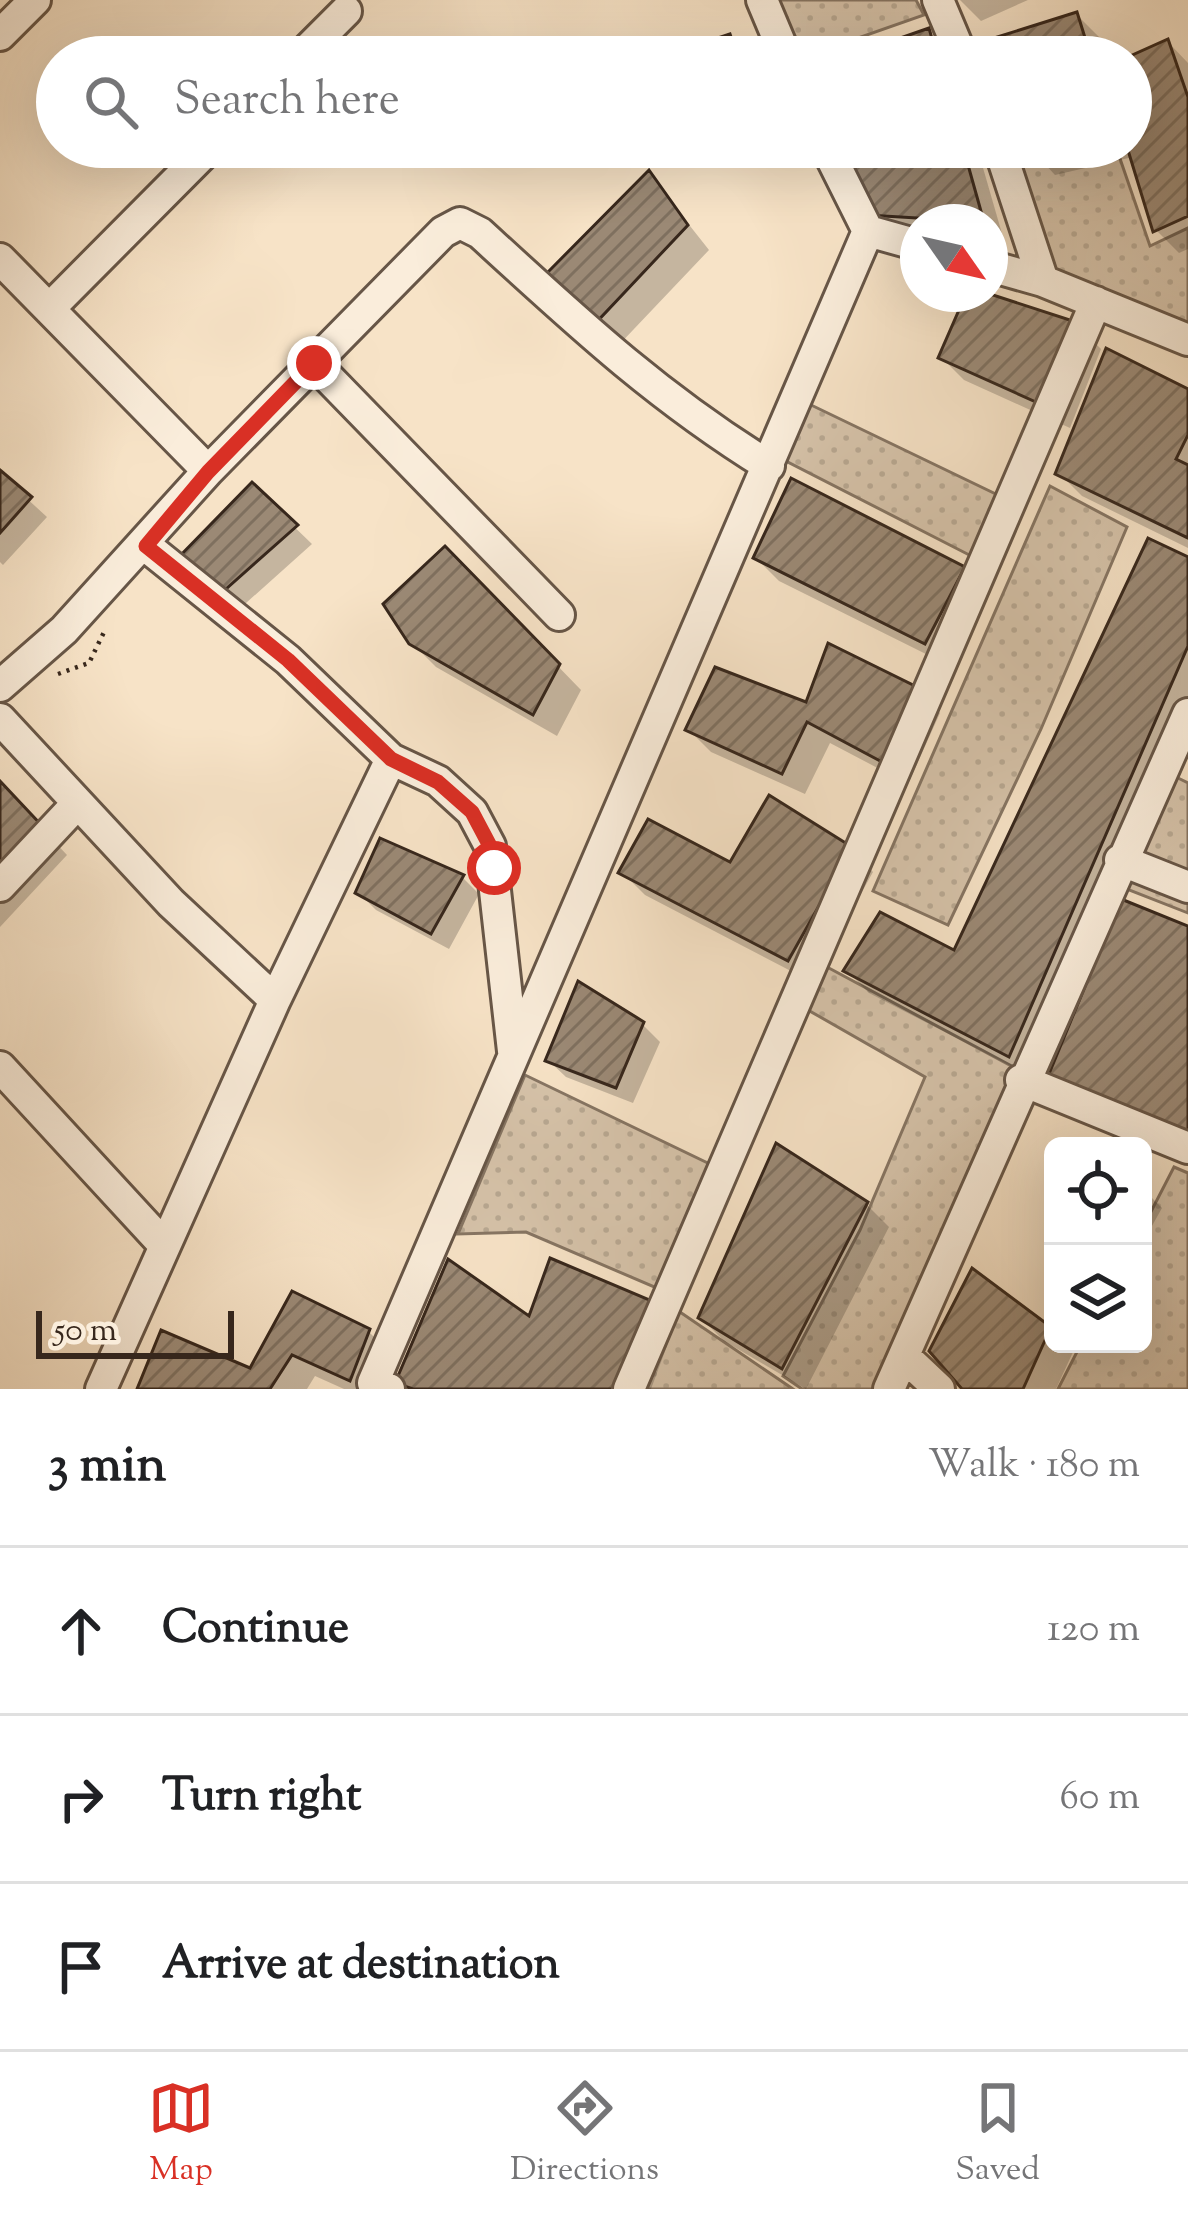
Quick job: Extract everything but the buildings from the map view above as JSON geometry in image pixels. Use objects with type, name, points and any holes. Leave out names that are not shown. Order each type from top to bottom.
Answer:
[{"type":"street","points":[[0,35],[35,0]]},
{"type":"street","points":[[762,0],[777,36]]},
{"type":"street","points":[[938,0],[953,36]]},
{"type":"street","points":[[321,36],[346,11]]},
{"type":"street","points":[[49,309],[189,168]]},
{"type":"street","points":[[836,168],[868,231],[900,240]]},
{"type":"street","points":[[1006,168],[1043,281]]},
{"type":"street","points":[[0,686],[64,630],[314,363],[443,232],[460,223],[480,232],[631,373],[686,415],[769,466]]},
{"type":"street","points":[[377,1387],[513,1051],[868,231]]},
{"type":"street","points":[[0,259],[208,472]]},
{"type":"street","points":[[1008,271],[1188,340]]},
{"type":"street","points":[[629,1389],[1096,302]]},
{"type":"street","points":[[314,363],[559,615]]},
{"type":"street","points":[[146,546],[288,660],[391,759],[438,782],[472,812],[490,846],[513,1051]]},
{"type":"street","points":[[889,1389],[1022,1080],[1188,715]]},
{"type":"street","points":[[0,719],[75,806],[275,1000]]},
{"type":"street","points":[[101,1389],[275,1000],[391,759]]},
{"type":"street","points":[[0,886],[75,806]]},
{"type":"street","points":[[1120,860],[1188,887]]},
{"type":"street","points":[[0,1067],[165,1246]]},
{"type":"street","points":[[1022,1080],[1188,1148]]},
{"type":"street","points":[[904,1356],[939,1389]]},
{"type":"shaded area","points":[[767,0],[916,0],[924,15],[864,36],[780,36]]},
{"type":"shaded area","points":[[1123,168],[1150,246],[1188,228],[1188,344],[1043,285],[1001,169]]},
{"type":"shaded area","points":[[809,404],[1004,498],[981,561],[782,459]]},
{"type":"shaded area","points":[[1050,486],[1127,527],[1041,729],[948,925],[873,891]]},
{"type":"shaded area","points":[[1176,777],[1188,783],[1188,913],[1124,888]]},
{"type":"shaded area","points":[[827,967],[1019,1070],[881,1389],[802,1389],[783,1376],[860,1230],[925,1077],[808,1010]]},
{"type":"shaded area","points":[[525,1075],[718,1168],[666,1292],[526,1232],[458,1234]]},
{"type":"shaded area","points":[[1174,1167],[1188,1173],[1188,1389],[1058,1389],[1076,1353],[1152,1353],[1152,1210]]},
{"type":"shaded area","points":[[677,1310],[793,1389],[643,1389]]},
{"type":"route","points":[[314,363],[208,472],[146,546],[288,660],[391,759],[438,782],[472,812],[490,846],[494,868]]}]
